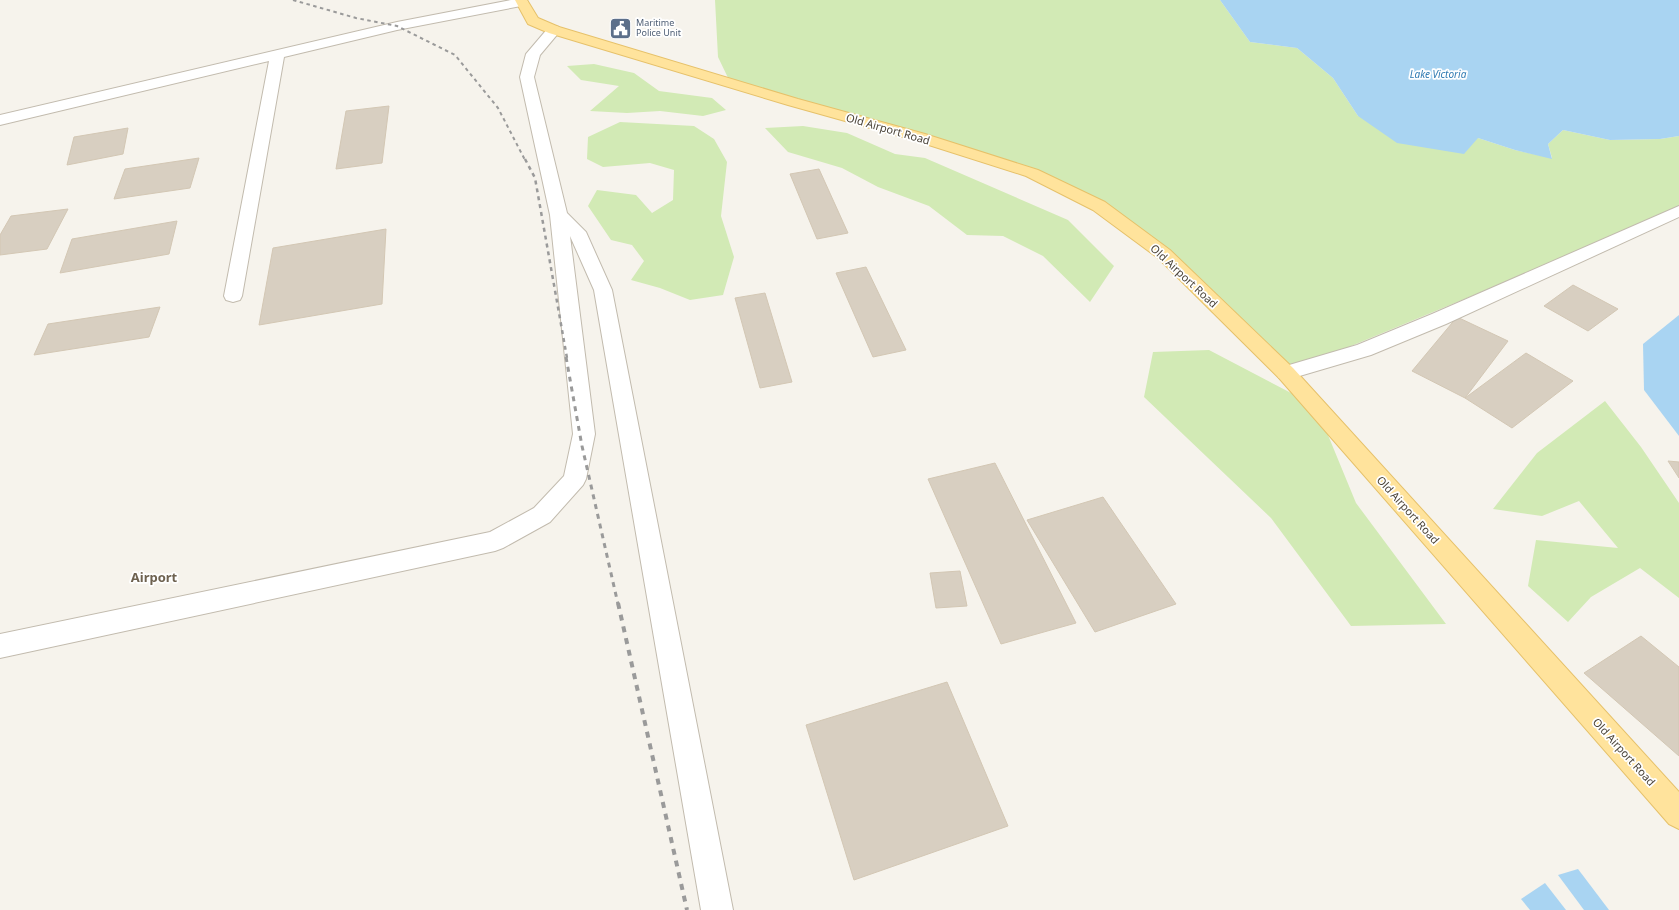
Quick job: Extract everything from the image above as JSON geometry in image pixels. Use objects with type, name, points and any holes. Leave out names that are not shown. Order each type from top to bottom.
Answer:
[{"type":"main road","name":"Old Airport Road","points":[[521,1],[533,21],[554,30],[792,102],[919,137],[1032,173],[1099,206],[1164,254],[1286,373],[1679,814]]},
{"type":"street","points":[[0,120],[397,26],[521,1]]},
{"type":"street","points":[[0,646],[494,541],[542,515],[575,479],[584,434],[559,215],[527,77],[533,54],[554,30]]},
{"type":"street","points":[[233,296],[278,54]]},
{"type":"street","points":[[1286,373],[1364,350],[1439,320],[1679,211]]},
{"type":"street","points":[[559,215],[577,232],[603,290],[717,910]]},
{"type":"green space","points":[[715,0],[1220,0],[1250,42],[1297,48],[1333,78],[1358,116],[1478,138],[1515,150],[1552,158],[1548,144],[1563,130],[1610,140],[1660,139],[1679,136],[1679,210],[1286,373],[1164,254],[1099,206],[1032,173],[731,84],[718,57]]},
{"type":"green space","points":[[594,64],[634,73],[659,91],[712,98],[726,110],[703,116],[660,111],[627,113],[590,111],[619,86],[581,80],[567,66]]},
{"type":"green space","points":[[620,122],[694,126],[714,139],[727,162],[721,216],[734,257],[723,295],[690,300],[660,288],[631,280],[644,261],[632,245],[611,240],[588,206],[597,190],[636,195],[652,213],[673,200],[674,170],[650,163],[603,167],[587,159],[588,137]]},
{"type":"green space","points":[[803,126],[847,133],[895,154],[925,158],[1068,220],[1114,266],[1090,302],[1043,256],[1003,236],[967,235],[929,206],[878,187],[842,168],[788,152],[765,128]]},
{"type":"green space","points":[[1209,350],[1316,406],[1356,503],[1446,624],[1351,626],[1271,518],[1144,397],[1153,352]]},
{"type":"green space","points":[[1605,401],[1641,447],[1679,503],[1679,598],[1640,568],[1591,597],[1568,622],[1528,586],[1536,540],[1618,548],[1579,501],[1542,516],[1493,509],[1537,453]]},
{"type":"water","name":"Lake Victoria","points":[[1220,0],[1679,0],[1679,136],[1660,139],[1610,140],[1563,130],[1548,144],[1552,159],[1515,150],[1478,138],[1464,154],[1397,143],[1358,116],[1333,78],[1297,48],[1250,42]]},
{"type":"water","points":[[1679,315],[1679,436],[1644,390],[1643,344]]},
{"type":"water","points":[[1578,869],[1609,910],[1584,910],[1558,875]]},
{"type":"water","points":[[1545,883],[1566,910],[1530,910],[1521,899]]},
{"type":"building","points":[[389,106],[382,163],[336,169],[346,111]]},
{"type":"building","points":[[128,128],[123,154],[67,165],[74,137]]},
{"type":"building","points":[[199,158],[190,188],[114,199],[125,169]]},
{"type":"building","points":[[819,169],[848,233],[817,239],[790,174]]},
{"type":"building","points":[[68,209],[47,249],[0,255],[0,235],[11,216]]},
{"type":"building","points":[[177,221],[169,254],[60,273],[72,239]]},
{"type":"building","points":[[386,229],[382,304],[259,325],[273,248]]},
{"type":"building","points":[[866,267],[906,350],[873,357],[836,273]]},
{"type":"building","points":[[1573,285],[1618,309],[1588,331],[1544,306]]},
{"type":"building","points":[[765,293],[792,382],[760,388],[735,298]]},
{"type":"building","points":[[160,307],[149,337],[34,355],[48,324]]},
{"type":"building","points":[[1457,317],[1508,341],[1465,398],[1412,371]]},
{"type":"building","points":[[1526,353],[1573,381],[1512,428],[1465,398]]},
{"type":"building","points":[[1668,461],[1679,462],[1679,478]]},
{"type":"building","points":[[995,463],[1076,623],[1001,644],[928,479]]},
{"type":"building","points":[[1103,497],[1176,604],[1095,632],[1027,520]]},
{"type":"building","points":[[960,571],[967,606],[936,608],[930,573]]},
{"type":"building","points":[[1641,636],[1679,667],[1679,756],[1584,673]]},
{"type":"building","points":[[947,682],[1008,826],[854,880],[806,725]]},
{"type":"railway","points":[[293,0],[356,18],[397,26],[455,55],[498,108],[525,160]]},
{"type":"railway","points":[[525,159],[535,178],[567,358]]},
{"type":"railway","points":[[566,357],[582,446],[618,604]]},
{"type":"railway","points":[[618,603],[687,910]]},
{"type":"place","name":"Maritime Police Unit","points":[[621,28]]},
{"type":"district","name":"Airport","points":[[154,577]]}]
